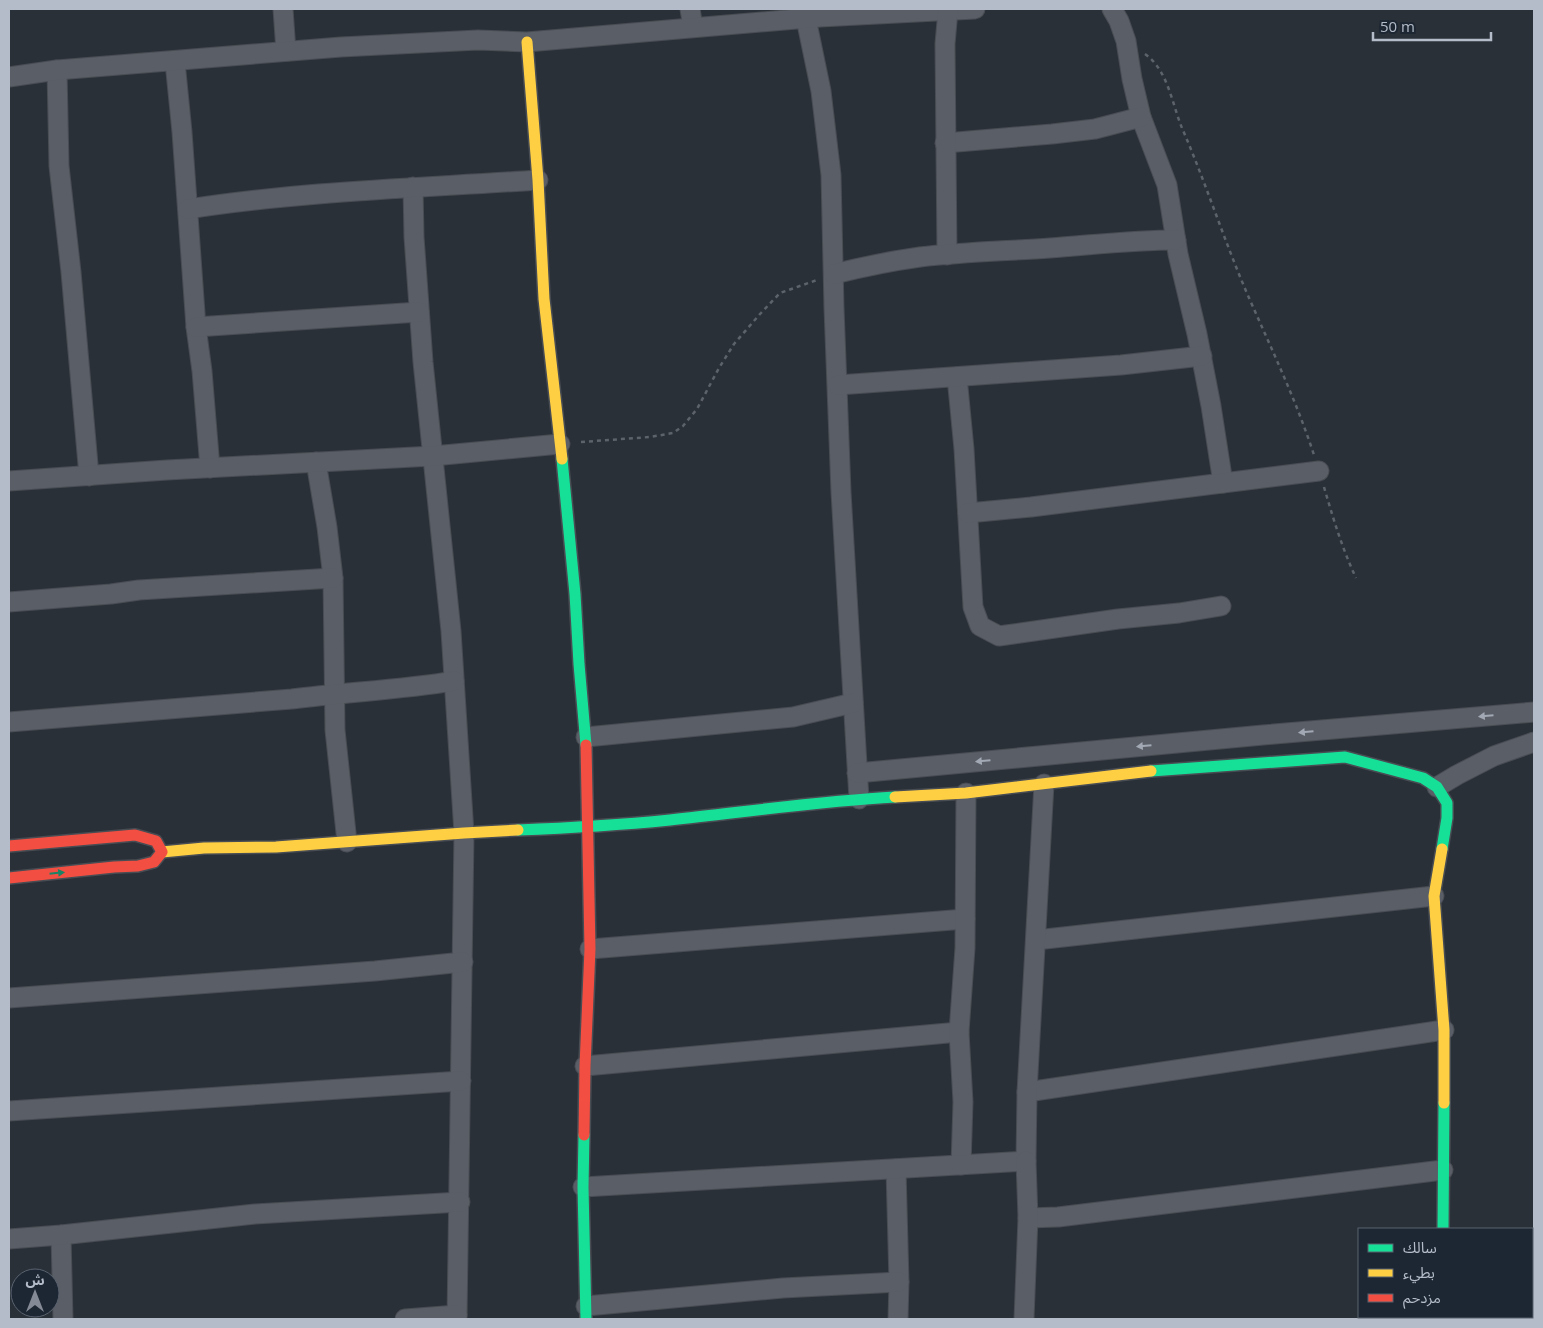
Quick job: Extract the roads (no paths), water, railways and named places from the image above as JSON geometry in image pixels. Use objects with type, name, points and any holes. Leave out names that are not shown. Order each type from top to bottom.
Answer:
[{"type":"street","points":[[283,9],[286,51]]},
{"type":"street","points":[[9,77],[57,70],[175,62],[286,51],[478,40],[527,42],[692,18],[975,9]]},
{"type":"street","points":[[1112,9],[1119,21],[1126,41],[1132,79],[1142,117],[1168,185],[1176,240],[1202,356],[1223,483]]},
{"type":"street","points":[[947,255],[946,44],[948,10]]},
{"type":"street","points":[[805,13],[821,91],[832,175],[841,492],[859,799]]},
{"type":"street","points":[[527,42],[538,180],[544,300],[571,556],[586,737],[590,827],[590,949],[585,1066],[583,1187],[586,1312],[784,1288],[899,1282]]},
{"type":"street","points":[[175,62],[196,326],[202,371],[210,468]]},
{"type":"street","points":[[57,70],[59,166],[71,272],[88,476]]},
{"type":"street","points":[[946,142],[1096,129],[1142,117]]},
{"type":"street","points":[[188,209],[231,202],[308,194],[538,180]]},
{"type":"street","points":[[405,1319],[457,1317],[464,833],[450,631],[419,312],[413,187]]},
{"type":"street","points":[[834,274],[876,264],[920,257],[980,251],[1074,246],[1110,242],[1176,240]]},
{"type":"street","points":[[196,326],[419,312]]},
{"type":"street","points":[[838,385],[1155,362],[1202,356]]},
{"type":"street","points":[[957,377],[968,513],[973,607],[980,626],[999,636],[1221,606]]},
{"type":"street","points":[[9,481],[433,456],[560,444]]},
{"type":"street","points":[[316,462],[327,527],[332,578],[335,730],[347,842]]},
{"type":"street","points":[[968,513],[1319,472]]},
{"type":"street","points":[[9,602],[139,590],[332,578]]},
{"type":"street","points":[[9,722],[292,699],[396,689],[454,681]]},
{"type":"street","points":[[586,737],[793,716],[853,703]]},
{"type":"street","points":[[857,773],[1534,712]]},
{"type":"street","points":[[1343,728],[1345,756]]},
{"type":"street","points":[[1437,787],[1494,756],[1534,742]]},
{"type":"street","points":[[9,878],[138,866],[154,862],[162,852],[204,848],[276,847],[464,833],[590,827],[859,799],[966,793],[1130,773],[1345,756],[1423,778],[1437,787],[1447,803],[1447,818],[1434,896],[1444,1030],[1443,1228]]},
{"type":"street","points":[[1024,1319],[1028,1218],[1026,1161],[1027,1092],[1044,784]]},
{"type":"street","points":[[961,1165],[963,1102],[959,1032],[965,948],[966,793]]},
{"type":"street","points":[[9,846],[136,835],[156,842],[162,852]]},
{"type":"street","points":[[1036,940],[1434,896]]},
{"type":"street","points":[[590,949],[965,919]]},
{"type":"street","points":[[9,998],[375,971],[463,962]]},
{"type":"street","points":[[1027,1092],[1444,1030]]},
{"type":"street","points":[[585,1066],[959,1032]]},
{"type":"street","points":[[9,1111],[461,1080]]},
{"type":"street","points":[[583,1187],[1026,1161]]},
{"type":"street","points":[[896,1169],[898,1319]]},
{"type":"street","points":[[1028,1218],[1058,1217],[1443,1170]]},
{"type":"street","points":[[9,1239],[255,1214],[460,1202]]},
{"type":"street","points":[[61,1235],[62,1319]]}]
